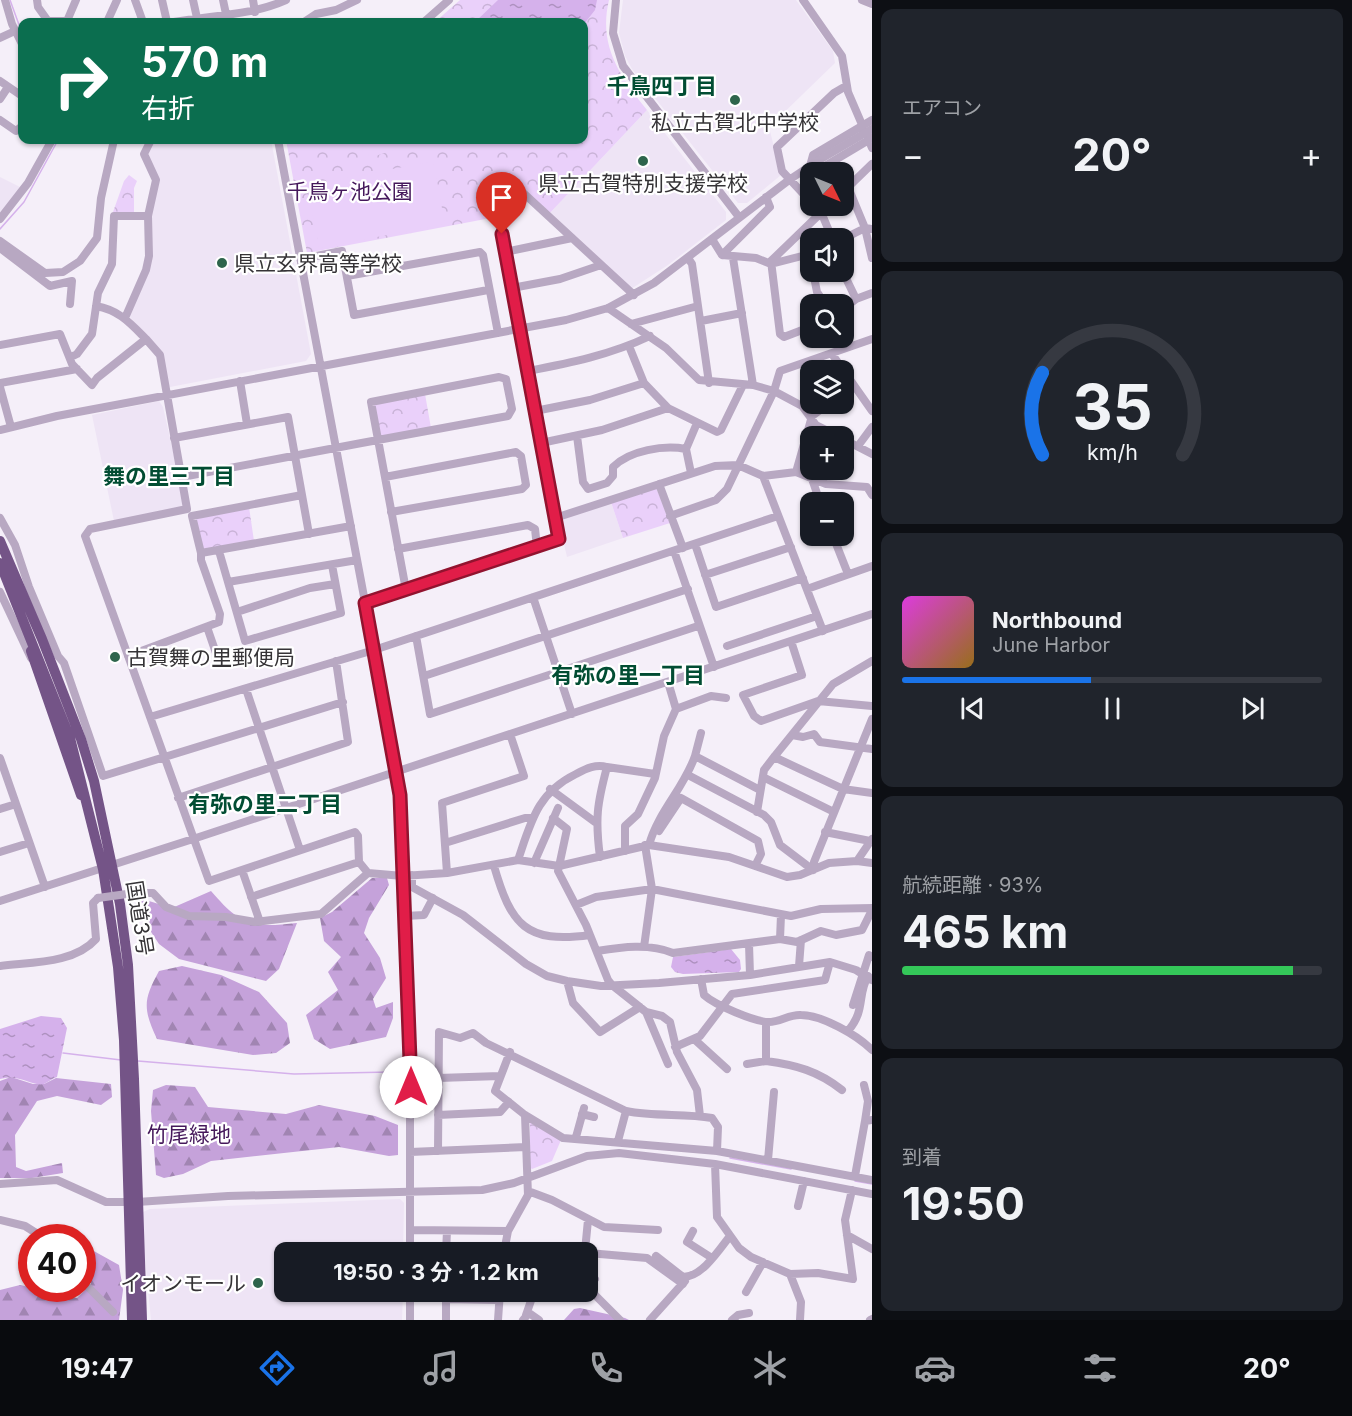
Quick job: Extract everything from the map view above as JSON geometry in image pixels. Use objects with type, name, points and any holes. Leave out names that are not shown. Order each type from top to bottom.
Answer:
[{"type":"highway","name":"国道3号","points":[[0,541],[60,681],[94,781],[108,867],[128,1040],[133,1202],[132,1320]]},
{"type":"highway","name":"国道3号","points":[[0,563],[70,738],[108,867]]},
{"type":"highway","points":[[28,629],[33,662],[71,771],[83,800],[90,807]]},
{"type":"highway","points":[[58,656],[60,681]]},
{"type":"highway","name":"国道3号","points":[[133,1202],[142,1320]]},
{"type":"street","points":[[5,0],[18,37]]},
{"type":"street","points":[[37,0],[38,7],[46,18]]},
{"type":"street","points":[[69,18],[76,0]]},
{"type":"street","points":[[109,18],[117,0]]},
{"type":"street","points":[[127,0],[138,9]]},
{"type":"street","points":[[135,0],[141,18]]},
{"type":"street","points":[[162,0],[166,18]]},
{"type":"street","points":[[193,0],[197,18],[255,12],[284,0]]},
{"type":"street","points":[[223,0],[226,14]]},
{"type":"street","points":[[253,0],[255,12]]},
{"type":"street","points":[[317,18],[357,0]]},
{"type":"street","points":[[429,18],[449,0]]},
{"type":"street","points":[[616,0],[613,33],[623,66],[739,217]]},
{"type":"street","points":[[803,0],[838,50],[845,69],[846,86],[862,125],[871,138],[872,148]]},
{"type":"street","points":[[862,0],[872,4]]},
{"type":"street","points":[[0,38],[15,31]]},
{"type":"street","points":[[0,81],[18,93]]},
{"type":"street","points":[[800,191],[782,171],[777,147],[834,93],[846,86]]},
{"type":"street","points":[[0,99],[8,87]]},
{"type":"street","points":[[0,120],[16,131],[18,129]]},
{"type":"street","points":[[811,162],[813,155],[872,120]]},
{"type":"street","points":[[816,162],[872,129]]},
{"type":"street","points":[[832,162],[871,138]]},
{"type":"street","points":[[0,219],[28,183],[50,144]]},
{"type":"street","points":[[0,241],[45,273],[63,272],[80,261],[97,238],[101,198],[113,144]]},
{"type":"street","points":[[125,318],[146,270],[149,256],[148,216],[156,180],[144,154],[149,144]]},
{"type":"street","points":[[279,144],[397,772],[411,1048],[410,1242]]},
{"type":"street","points":[[854,181],[872,164]]},
{"type":"street","points":[[0,430],[166,395],[566,320],[608,308],[634,296],[688,258],[800,173]]},
{"type":"street","points":[[365,603],[559,539],[491,181],[507,178],[634,296]]},
{"type":"street","points":[[722,255],[770,207],[766,197]]},
{"type":"street","points":[[854,204],[868,228],[872,258]]},
{"type":"street","points":[[70,357],[92,334],[98,293],[112,264],[114,216],[148,216]]},
{"type":"street","points":[[800,331],[784,337],[780,333],[771,261],[817,216]]},
{"type":"street","points":[[854,234],[868,228]]},
{"type":"street","points":[[505,252],[572,238]]},
{"type":"street","points":[[712,238],[722,255],[733,258],[756,258],[771,264],[800,258]]},
{"type":"street","points":[[0,248],[50,286],[72,281],[70,304]]},
{"type":"street","points":[[301,259],[342,251],[354,315],[488,290]]},
{"type":"street","points":[[347,276],[478,252],[483,255],[498,333]]},
{"type":"street","points":[[688,258],[692,264],[709,383]]},
{"type":"street","points":[[733,258],[753,386]]},
{"type":"street","points":[[512,288],[561,279],[601,265]]},
{"type":"street","points":[[848,282],[856,300],[872,293]]},
{"type":"street","points":[[96,306],[112,309],[125,318],[160,355],[188,507],[185,511],[90,529],[85,533],[208,881],[355,832],[358,836],[358,862],[368,873],[403,876],[447,873],[518,860],[559,866],[647,845],[729,857],[787,877],[829,863],[857,861],[872,863]]},
{"type":"street","points":[[631,324],[698,306]]},
{"type":"street","points":[[608,308],[666,348],[692,375],[709,383],[753,386],[774,391],[802,406],[818,426]]},
{"type":"street","points":[[701,321],[742,313]]},
{"type":"street","points":[[0,345],[60,334],[77,369],[92,385],[97,378],[146,339]]},
{"type":"street","points":[[528,371],[583,361],[629,346],[650,336]]},
{"type":"street","points":[[670,516],[716,500],[727,489],[774,391],[780,371],[872,339]]},
{"type":"street","points":[[629,346],[644,383],[668,408],[717,432],[722,430],[742,385]]},
{"type":"street","points":[[832,354],[836,360]]},
{"type":"street","points":[[11,427],[0,385],[77,369]]},
{"type":"street","points":[[183,477],[378,440],[510,416],[512,409],[507,382],[499,377],[371,402],[378,440],[385,477],[391,512],[406,590]]},
{"type":"street","points":[[240,381],[247,424]]},
{"type":"street","points":[[535,411],[590,400],[644,383]]},
{"type":"street","points":[[854,386],[872,411]]},
{"type":"street","points":[[541,443],[633,422],[668,408]]},
{"type":"street","points":[[796,472],[812,416],[815,414]]},
{"type":"street","points":[[174,438],[288,417],[309,534]]},
{"type":"street","points":[[691,473],[686,449],[697,423]]},
{"type":"street","points":[[858,446],[872,427]]},
{"type":"street","points":[[577,436],[583,482],[588,489],[607,483],[613,476],[613,467],[622,459],[657,448],[686,449]]},
{"type":"street","points":[[854,444],[872,454]]},
{"type":"street","points":[[385,477],[516,452],[521,456],[526,485],[522,489],[391,512]]},
{"type":"street","points":[[555,518],[715,466],[738,465],[763,476],[796,472],[800,474]]},
{"type":"street","points":[[763,476],[823,631]]},
{"type":"street","points":[[817,480],[855,488],[867,487],[871,494]]},
{"type":"street","points":[[660,484],[682,548]]},
{"type":"street","points":[[128,656],[219,622],[220,614],[201,560],[192,516],[302,495]]},
{"type":"street","points":[[150,717],[374,650],[778,516]]},
{"type":"street","points":[[0,518],[15,545],[29,587],[58,656],[64,663],[100,771],[107,776],[164,756],[343,702]]},
{"type":"street","points":[[398,549],[528,525],[535,529],[537,547]]},
{"type":"street","points":[[201,554],[351,526]]},
{"type":"street","points":[[695,544],[716,607],[803,579]]},
{"type":"street","points":[[837,546],[848,574]]},
{"type":"street","points":[[705,575],[790,547]]},
{"type":"street","points":[[219,551],[245,641],[341,613],[332,565]]},
{"type":"street","points":[[674,551],[714,667]]},
{"type":"street","points":[[228,582],[357,560]]},
{"type":"street","points":[[807,589],[872,566]]},
{"type":"street","points":[[237,612],[310,588],[336,584]]},
{"type":"street","points":[[424,676],[688,589]]},
{"type":"street","points":[[0,592],[33,662]]},
{"type":"street","points":[[533,597],[572,714]]},
{"type":"street","points":[[0,901],[286,809],[872,614]]},
{"type":"street","points":[[727,646],[817,616]]},
{"type":"street","points":[[416,636],[430,714],[698,626]]},
{"type":"street","points":[[207,627],[217,656]]},
{"type":"street","points":[[756,636],[761,651]]},
{"type":"street","points":[[791,641],[802,675],[743,695],[754,716],[761,721],[818,701],[872,706]]},
{"type":"street","points":[[178,798],[348,742],[336,661]]},
{"type":"street","points":[[757,812],[764,770],[818,701],[841,677],[872,661]]},
{"type":"street","points":[[624,851],[625,826],[638,814],[655,774],[664,736],[676,710],[668,682]]},
{"type":"street","points":[[246,689],[300,850]]},
{"type":"street","points":[[676,710],[711,696],[726,698]]},
{"type":"street","points":[[813,870],[825,832],[872,719]]},
{"type":"street","points":[[644,947],[651,889],[647,845],[673,794],[688,775],[701,733]]},
{"type":"street","points":[[447,873],[442,803],[524,776],[510,734]]},
{"type":"street","points":[[792,735],[803,737],[814,734],[820,742],[872,749]]},
{"type":"street","points":[[695,756],[760,790]]},
{"type":"street","points":[[774,757],[843,789],[872,793]]},
{"type":"street","points":[[1,763],[45,887]]},
{"type":"street","points":[[518,860],[532,818],[550,789],[598,765],[655,774]]},
{"type":"street","points":[[600,857],[595,822],[597,803],[607,767]]},
{"type":"street","points":[[688,775],[757,812],[771,822],[780,845],[813,870]]},
{"type":"street","points":[[763,777],[834,812]]},
{"type":"street","points":[[550,789],[595,822]]},
{"type":"street","points":[[647,845],[681,798],[758,842],[761,854],[755,866]]},
{"type":"street","points":[[0,809],[16,804]]},
{"type":"street","points":[[534,863],[558,808]]},
{"type":"street","points":[[445,843],[525,818],[532,818]]},
{"type":"street","points":[[553,818],[567,829],[558,871],[576,905],[612,986],[643,1009],[662,1016],[670,1022],[675,1047],[694,1084],[700,1116]]},
{"type":"street","points":[[825,832],[871,840],[857,861]]},
{"type":"street","points":[[0,852],[29,843]]},
{"type":"street","points":[[251,897],[358,862]]},
{"type":"street","points":[[494,866],[507,908],[524,926],[539,935],[560,940],[590,935]]},
{"type":"street","points":[[242,870],[260,922]]},
{"type":"street","points":[[0,966],[42,961],[83,951],[96,939],[93,903],[98,898],[153,893],[166,907],[195,918],[226,917],[260,922],[321,914],[368,873]]},
{"type":"street","points":[[412,875],[412,887],[463,915],[526,964],[547,976],[567,981],[612,986],[750,975],[830,962],[868,976]]},
{"type":"street","points":[[576,905],[596,897],[651,889],[781,915],[800,915],[821,909],[872,911],[862,930],[836,935],[821,931],[801,940],[780,939],[673,953],[659,948],[644,947],[597,951]]},
{"type":"street","points":[[405,916],[424,915],[433,898]]},
{"type":"street","points":[[780,939],[781,915]]},
{"type":"street","points":[[799,966],[801,940]]},
{"type":"street","points":[[749,944],[750,975]]},
{"type":"street","points":[[853,1005],[868,976],[869,955],[872,957]]},
{"type":"street","points":[[675,1047],[694,1039],[732,994],[825,980],[830,962]]},
{"type":"street","points":[[848,1032],[860,1013],[863,983],[868,976]]},
{"type":"street","points":[[701,979],[704,995],[724,1006],[766,1022],[802,1014],[848,1032],[872,1050]]},
{"type":"street","points":[[567,981],[573,1003],[600,1032],[643,1009]]},
{"type":"street","points":[[643,1009],[668,1064]]},
{"type":"street","points":[[766,1022],[766,1061]]},
{"type":"street","points":[[438,1150],[439,1032],[460,1038],[473,1033],[486,1043],[510,1052],[626,1111],[647,1116],[700,1116],[717,1122],[717,1151]]},
{"type":"street","points":[[694,1039],[727,1070]]},
{"type":"street","points":[[510,1052],[495,1091],[525,1115],[563,1138],[576,1137],[717,1151],[768,1160],[804,1180],[872,1194]]},
{"type":"street","points":[[747,1064],[766,1061],[802,1066],[817,1072],[842,1090]]},
{"type":"street","points":[[438,1078],[500,1076]]},
{"type":"street","points":[[855,1176],[868,1121],[868,1101],[864,1085]]},
{"type":"street","points":[[768,1160],[774,1092]]},
{"type":"street","points":[[438,1114],[500,1113],[509,1102]]},
{"type":"street","points":[[576,1137],[583,1111],[594,1117]]},
{"type":"street","points":[[618,1141],[626,1111]]},
{"type":"street","points":[[506,1242],[508,1231],[528,1191],[525,1115]]},
{"type":"street","points":[[411,1152],[526,1148]]},
{"type":"street","points":[[0,1184],[57,1180],[106,1202],[228,1196],[482,1190],[527,1179],[577,1159],[609,1154],[787,1169],[872,1180]]},
{"type":"street","points":[[715,1164],[715,1210],[730,1236],[739,1248],[790,1274],[818,1273],[853,1279],[845,1221],[852,1190]]},
{"type":"street","points":[[798,1206],[804,1180]]},
{"type":"street","points":[[528,1191],[552,1200],[604,1227],[658,1230]]},
{"type":"street","points":[[0,1220],[18,1224]]},
{"type":"street","points":[[586,1242],[588,1220]]},
{"type":"street","points":[[410,1230],[508,1231]]},
{"type":"street","points":[[446,1242],[447,1231]]},
{"type":"street","points":[[693,1231],[687,1242],[712,1258]]},
{"type":"street","points":[[848,1235],[872,1249]]},
{"type":"street","points":[[650,1320],[682,1284],[712,1258],[730,1236]]},
{"type":"street","points":[[598,1254],[647,1258],[682,1284]]},
{"type":"street","points":[[656,1256],[683,1277],[690,1277]]},
{"type":"street","points":[[746,1292],[763,1262]]},
{"type":"street","points":[[790,1274],[801,1302],[800,1320]]},
{"type":"street","points":[[96,1295],[113,1312]]},
{"type":"street","points":[[598,1297],[620,1320]]},
{"type":"street","points":[[410,1302],[410,1320]]},
{"type":"street","points":[[446,1302],[446,1320]]},
{"type":"street","points":[[498,1320],[499,1302]]},
{"type":"street","points":[[524,1318],[530,1302]]},
{"type":"street","points":[[524,1318],[529,1313],[539,1320]]},
{"type":"street","points":[[732,1320],[738,1315],[749,1314]]},
{"type":"shaded area","name":"私立古賀北中学校","points":[[623,0],[796,0],[833,51],[835,63],[769,127],[781,175],[747,203],[738,203],[632,69],[625,56],[619,33]]},
{"type":"shaded area","name":"県立古賀特別支援学校","points":[[647,110],[726,212],[726,220],[668,265],[631,289],[549,214]]},
{"type":"shaded area","name":"県立玄界高等学校","points":[[152,144],[272,144],[311,354],[306,361],[170,387],[168,385],[163,354],[129,316],[148,271],[152,210],[157,189],[148,150]]},
{"type":"shaded area","points":[[0,177],[20,187],[17,196],[0,215]]},
{"type":"shaded area","points":[[159,401],[163,407],[185,504],[181,508],[114,521],[92,415]]},
{"type":"shaded area","points":[[611,502],[623,538],[567,557],[558,519]]},
{"type":"shaded area","points":[[400,1199],[404,1203],[403,1242],[274,1242],[274,1302],[403,1302],[402,1320],[151,1320],[141,1219],[143,1212],[150,1209]]},
{"type":"green space","name":"千鳥ヶ池公園","points":[[460,0],[609,0],[606,32],[609,46],[620,72],[647,110],[549,214],[507,176],[489,178],[496,217],[307,253],[287,144],[588,144],[588,18],[440,18]]},
{"type":"green space","points":[[307,144],[342,144],[308,150]]},
{"type":"green space","points":[[362,144],[413,144],[372,157],[363,152]]},
{"type":"green space","points":[[433,161],[445,224],[319,248],[307,186]]},
{"type":"green space","points":[[129,175],[137,181],[134,188],[134,212],[113,212],[124,181]]},
{"type":"green space","points":[[425,394],[431,428],[382,437],[379,435],[374,405]]},
{"type":"green space","points":[[656,487],[670,523],[623,538],[611,502]]},
{"type":"green space","points":[[249,507],[254,541],[203,551],[196,519]]},
{"type":"green space","points":[[372,878],[387,878],[389,885],[369,918],[364,933],[380,958],[386,978],[373,999],[376,1008],[393,1002],[393,1018],[386,1037],[330,1049],[314,1039],[306,1015],[338,990],[328,972],[341,957],[324,941],[320,918],[332,912]]},
{"type":"green space","points":[[211,891],[221,903],[248,922],[269,925],[297,923],[279,969],[266,981],[179,959],[159,944],[134,906],[139,898],[172,908]]},
{"type":"green space","points":[[182,966],[221,975],[259,992],[287,1023],[290,1043],[276,1053],[253,1055],[157,1039],[147,1012],[150,990],[159,971]]},
{"type":"green space","points":[[11,1077],[33,1084],[44,1084],[56,1078],[111,1084],[112,1097],[101,1105],[57,1096],[37,1101],[15,1135],[16,1167],[26,1171],[62,1163],[63,1173],[32,1178],[0,1178],[0,1081]]},
{"type":"green space","name":"竹尾緑地","points":[[166,1085],[195,1087],[208,1107],[286,1114],[319,1105],[375,1116],[398,1125],[398,1155],[389,1156],[339,1147],[211,1161],[183,1174],[164,1178],[156,1175],[151,1111],[153,1090]]},
{"type":"green space","points":[[530,1122],[561,1140],[552,1161],[532,1169],[529,1167]]},
{"type":"green space","points":[[96,1252],[119,1265],[123,1290],[119,1320],[0,1320],[0,1290],[18,1286],[18,1302],[96,1302]]},
{"type":"green space","points":[[580,1308],[629,1320],[564,1320],[574,1309]]},
{"type":"water","points":[[498,0],[597,0],[595,10],[588,19],[479,18]]},
{"type":"water","points":[[731,949],[740,960],[739,972],[683,974],[675,972],[671,967],[673,957]]},
{"type":"water","points":[[41,1016],[61,1018],[67,1028],[57,1077],[44,1084],[14,1078],[0,1079],[0,1029]]},
{"type":"waterway","points":[[10,0],[18,22]]},
{"type":"waterway","points":[[0,229],[24,202],[56,144]]},
{"type":"waterway","points":[[63,1053],[121,1060]]},
{"type":"waterway","points":[[138,1061],[294,1074],[390,1072]]},
{"type":"waterway","points":[[730,1158],[791,1169]]},
{"type":"waterway","points":[[855,1181],[872,1184]]},
{"type":"place","name":"私立古賀北中学校","points":[[735,100]]},
{"type":"place","name":"県立古賀特別支援学校","points":[[643,161]]},
{"type":"place","name":"県立玄界高等学校","points":[[222,263]]},
{"type":"place","name":"古賀舞の里郵便局","points":[[115,657]]},
{"type":"place","name":"イオンモール","points":[[258,1283]]},
{"type":"district","name":"千鳥四丁目","points":[[662,86]]},
{"type":"district","name":"舞の里三丁目","points":[[169,476]]},
{"type":"district","name":"有弥の里一丁目","points":[[628,675]]},
{"type":"district","name":"有弥の里二丁目","points":[[265,804]]},
{"type":"route","points":[[411,1087],[400,795],[365,603],[559,539],[502,234]]}]
